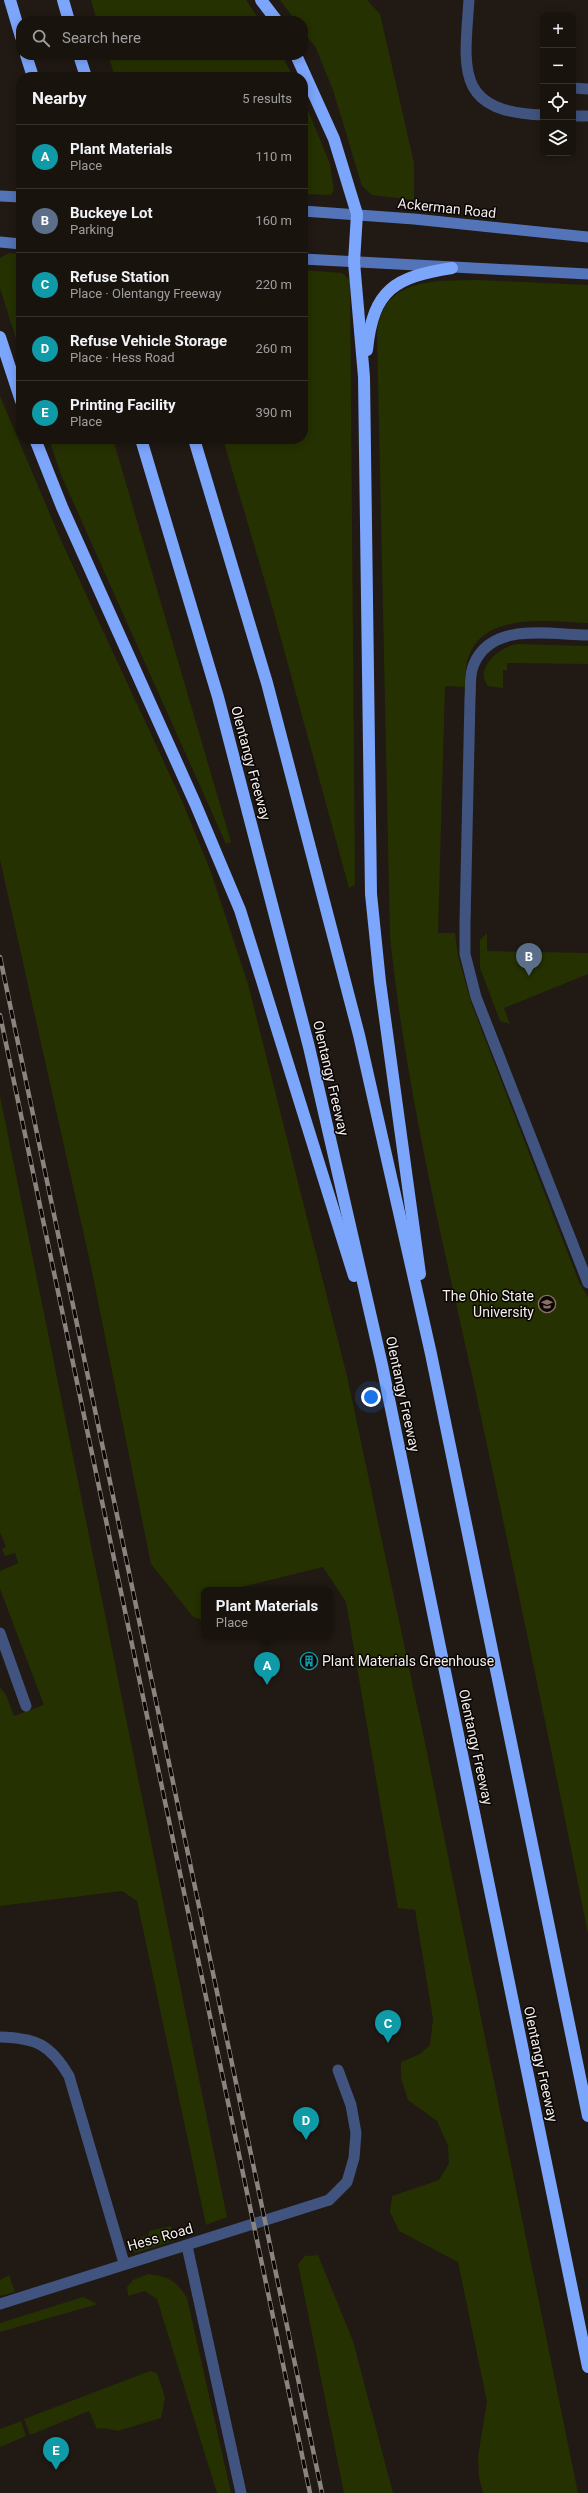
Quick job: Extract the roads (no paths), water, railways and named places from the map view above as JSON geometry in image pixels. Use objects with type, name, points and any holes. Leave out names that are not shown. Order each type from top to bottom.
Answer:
[{"type":"highway","points":[[10,0],[16,20]]},
{"type":"highway","points":[[63,0],[68,16]]},
{"type":"highway","points":[[261,0],[273,16]]},
{"type":"highway","points":[[28,60],[31,72]]},
{"type":"highway","points":[[81,60],[84,72]]},
{"type":"highway","points":[[298,60],[304,72]]},
{"type":"highway","points":[[308,82],[334,139],[357,214],[354,262],[364,377],[371,894],[380,982],[431,1354]]},
{"type":"highway","points":[[364,377],[368,336],[373,316],[382,298],[397,282],[419,273],[452,268]]},
{"type":"highway","points":[[0,337],[16,387]]},
{"type":"highway","points":[[37,444],[62,507],[195,803],[240,910],[382,1365]]},
{"type":"highway","name":"Olentangy Freeway","points":[[142,444],[218,697],[299,1009],[382,1365],[588,2367]]},
{"type":"highway","points":[[195,444],[267,683],[358,1035],[431,1354],[588,2116]]},
{"type":"main road","points":[[0,196],[16,197]]},
{"type":"main road","name":"Ackerman Road","points":[[308,211],[357,214],[588,237]]},
{"type":"main road","points":[[0,242],[16,244]]},
{"type":"main road","points":[[308,259],[588,274]]},
{"type":"street","points":[[469,0],[466,71],[473,87],[484,101],[500,110],[521,114],[540,115]]},
{"type":"street","points":[[576,88],[588,89]]},
{"type":"street","points":[[576,116],[588,116]]},
{"type":"street","points":[[588,635],[520,634],[500,637],[483,650],[474,664],[470,698],[465,923],[465,954],[476,997],[588,1283]]},
{"type":"street","points":[[0,1633],[2,1646],[26,1706]]},
{"type":"street","points":[[0,2037],[19,2038],[48,2048],[59,2059],[68,2076],[124,2263]]},
{"type":"street","name":"Hess Road","points":[[0,2304],[124,2263],[187,2246],[329,2200],[347,2182],[354,2158],[356,2133],[338,2070]]},
{"type":"street","points":[[187,2246],[241,2493]]},
{"type":"railway","points":[[0,957],[322,2493]]},
{"type":"railway","points":[[0,1015],[310,2493]]},
{"type":"place","name":"Buckeye Lot","points":[[529,976]]},
{"type":"place","name":"The Ohio State University","points":[[547,1304]]},
{"type":"place","name":"Plant Materials Greenhouse","points":[[309,1661]]},
{"type":"place","name":"Plant Materials","points":[[267,1685]]},
{"type":"place","name":"Refuse Station","points":[[388,2043]]},
{"type":"place","name":"Refuse Vehicle Storage","points":[[306,2140]]},
{"type":"place","name":"Printing Facility","points":[[56,2470]]}]
